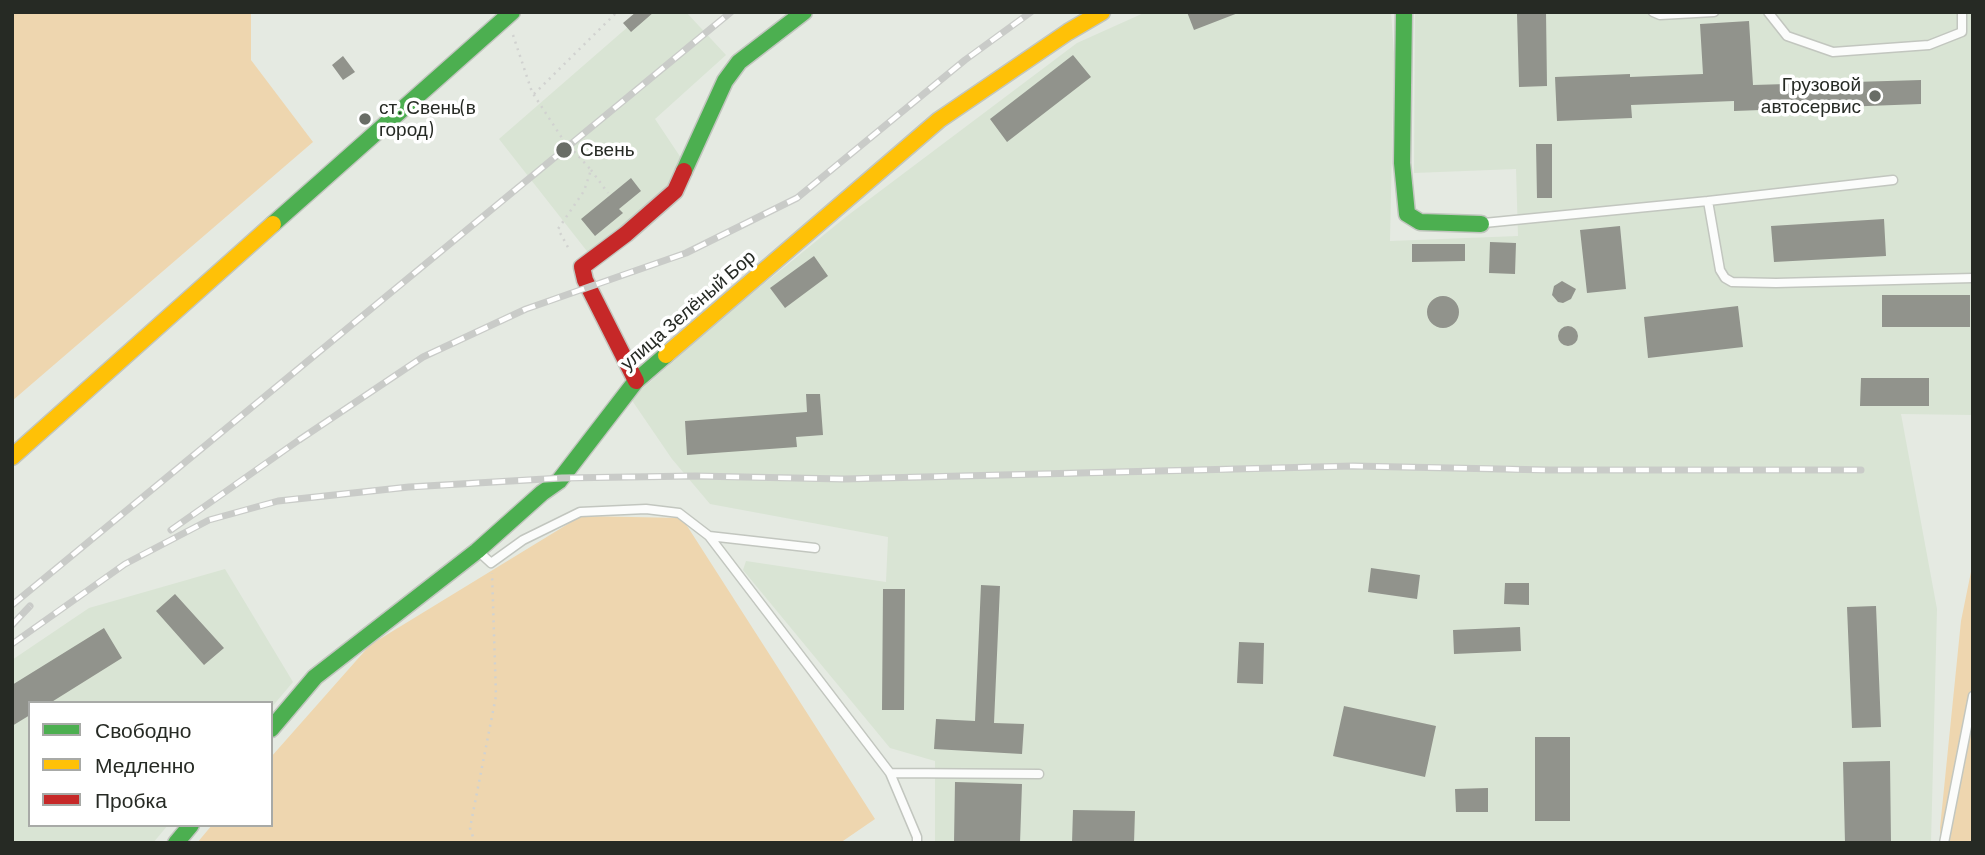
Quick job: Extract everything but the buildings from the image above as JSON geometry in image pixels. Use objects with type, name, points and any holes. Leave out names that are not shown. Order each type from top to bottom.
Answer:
[{"type":"street","points":[[636,381],[582,272],[582,267],[585,262],[626,234],[675,191],[725,81],[739,62],[804,12]]},
{"type":"street","name":"улица Зелёный Бор","points":[[273,727],[315,677],[477,551],[562,478],[636,381],[939,120],[1068,32],[1102,12]]},
{"type":"street","points":[[1404,12],[1402,163],[1407,214],[1420,222],[1482,224]]},
{"type":"street","points":[[12,457],[511,20]]},
{"type":"street","points":[[176,843],[189,827]]},
{"type":"lane","points":[[1653,12],[1660,15],[1714,12]]},
{"type":"lane","points":[[1769,12],[1787,36],[1833,52],[1929,46],[1962,32],[1962,12]]},
{"type":"lane","points":[[1482,224],[1893,180]]},
{"type":"lane","points":[[1708,201],[1720,270],[1725,278],[1732,282],[1973,278]]},
{"type":"lane","points":[[477,551],[491,563],[523,540],[580,512],[646,509],[679,513],[709,536],[890,773],[917,843]]},
{"type":"lane","points":[[709,536],[815,548]]},
{"type":"lane","points":[[1944,843],[1973,696]]},
{"type":"lane","points":[[890,773],[1039,774]]},
{"type":"path","points":[[534,94],[617,12]]},
{"type":"path","points":[[511,20],[534,94],[562,138],[608,194]]},
{"type":"path","points":[[570,251],[558,229],[584,191],[591,170]]},
{"type":"path","points":[[475,843],[470,828],[496,696],[491,563]]},
{"type":"shaded area","points":[[12,12],[251,12],[251,60],[313,142],[12,401]]},
{"type":"shaded area","points":[[645,12],[686,12],[726,55],[655,119],[691,173],[590,255],[499,139]]},
{"type":"shaded area","points":[[1146,12],[1391,12],[1394,54],[1390,241],[1518,236],[1516,169],[1414,173],[1415,12],[1973,12],[1973,415],[1901,414],[1937,609],[1931,843],[935,843],[935,761],[890,748],[743,570],[746,561],[886,582],[888,537],[710,504],[672,459],[631,399],[728,313],[847,216],[1077,43]]},
{"type":"shaded area","points":[[581,516],[682,518],[875,819],[840,843],[197,843],[210,827],[273,827],[273,755],[370,645]]},
{"type":"shaded area","points":[[1973,562],[1973,843],[1941,843],[1940,828],[1961,621]]},
{"type":"shaded area","points":[[225,569],[293,682],[273,706],[273,701],[28,701],[28,827],[166,827],[153,843],[12,843],[12,660],[89,608]]},
{"type":"railway","points":[[12,605],[731,12]]},
{"type":"railway","points":[[171,530],[423,357],[526,309],[686,253],[797,198],[965,60],[1031,12]]},
{"type":"railway","points":[[12,644],[125,564],[209,520],[278,501],[409,487],[562,478],[695,476],[844,479],[1353,466],[1549,470],[1861,470]]},
{"type":"railway","points":[[12,625],[30,606]]},
{"type":"traffic: fast","points":[[273,224],[512,12]]},
{"type":"traffic: fast","points":[[684,171],[725,81],[739,62],[804,12]]},
{"type":"traffic: fast","points":[[1404,12],[1402,163],[1407,214],[1420,222],[1481,224]]},
{"type":"traffic: fast","points":[[273,727],[315,677],[477,551],[559,481],[636,381],[666,355]]},
{"type":"traffic: fast","points":[[176,843],[189,827]]},
{"type":"traffic: slow","points":[[666,355],[939,120],[1068,32],[1102,12]]},
{"type":"traffic: slow","points":[[12,457],[273,224]]},
{"type":"traffic: jam","points":[[636,381],[585,280],[582,267],[626,234],[675,191],[684,171]]},
{"type":"place","name":"Грузовой автосервис","points":[[1875,96]]},
{"type":"place","name":"ст. Свень(в город)","points":[[365,119]]},
{"type":"place","name":"Свень","points":[[564,150]]}]
